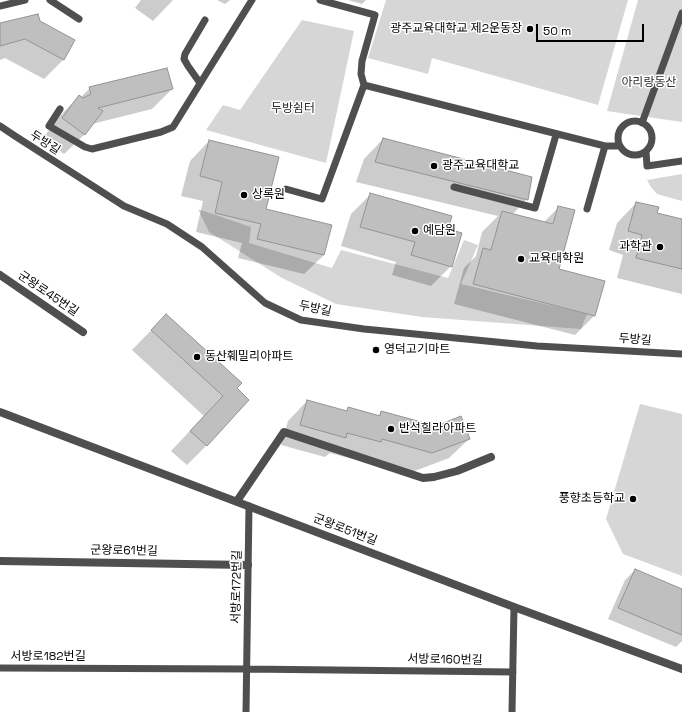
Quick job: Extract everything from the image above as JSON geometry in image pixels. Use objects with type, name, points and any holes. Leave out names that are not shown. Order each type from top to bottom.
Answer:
[{"type":"street","name":"군왕로45번길","points":[[0,275],[83,332]]},
{"type":"street","name":"군왕로51번길","points":[[0,412],[514,607],[682,668]]},
{"type":"street","points":[[237,501],[284,432],[423,478],[434,477],[457,471],[491,457]]},
{"type":"street","name":"군왕로61번길","points":[[0,562],[248,565]]},
{"type":"lane","points":[[0,6],[25,0]]},
{"type":"lane","points":[[50,0],[79,19]]},
{"type":"lane","points":[[60,109],[49,126],[85,147],[92,149],[161,132],[173,127],[252,0]]},
{"type":"lane","points":[[286,189],[322,199],[364,85],[361,74],[362,61],[375,15],[320,0]]},
{"type":"lane","points":[[642,123],[682,13]]},
{"type":"lane","points":[[200,83],[184,58],[205,20]]},
{"type":"lane","points":[[364,85],[556,135],[604,146],[620,146]]},
{"type":"lane","points":[[636,121],[642,123],[647,126],[652,136],[650,147],[641,154],[629,154],[624,151],[618,141],[621,129],[630,122],[636,121]]},
{"type":"lane","name":"두방길","points":[[0,126],[124,206],[167,224],[202,247],[265,303],[301,320],[364,329],[537,346],[682,354]]},
{"type":"lane","points":[[454,187],[536,208],[556,135]]},
{"type":"lane","points":[[587,209],[604,146]]},
{"type":"lane","points":[[646,151],[647,166],[682,161]]},
{"type":"lane","name":"서방로172번길","points":[[246,712],[249,506]]},
{"type":"lane","points":[[512,712],[514,607]]},
{"type":"lane","name":"서방로182번길","points":[[0,668],[246,669]]},
{"type":"lane","name":"서방로160번길","points":[[246,669],[513,672]]},
{"type":"green space","name":"광주교육대학교 제2운동장","points":[[386,0],[628,0],[598,105],[432,58],[428,74],[368,58]]},
{"type":"green space","name":"아리랑동산","points":[[638,0],[682,0],[682,122],[607,111]]},
{"type":"green space","name":"두방쉼터","points":[[302,20],[354,31],[326,163],[206,130],[223,105],[240,110]]},
{"type":"green space","points":[[682,174],[682,201],[657,194],[647,180]]},
{"type":"green space","points":[[198,209],[251,227],[249,243],[332,268],[341,250],[448,278],[464,240],[478,245],[461,284],[587,314],[581,329],[422,317],[336,304],[282,278],[209,232]]},
{"type":"green space","points":[[640,404],[682,414],[682,576],[623,554],[606,519]]},
{"type":"building","points":[[38,14],[40,21],[75,40],[64,60],[25,39],[0,46],[0,23]]},
{"type":"building","points":[[167,68],[173,89],[98,108],[103,111],[85,135],[62,118],[79,95],[83,98],[91,94],[89,87]]},
{"type":"building","points":[[383,138],[532,177],[528,200],[375,162]]},
{"type":"building","name":"상록원","points":[[209,140],[279,157],[266,209],[332,225],[324,255],[257,239],[261,224],[215,213],[222,182],[200,176]]},
{"type":"building","name":"예담원","points":[[370,193],[452,216],[448,229],[462,233],[452,267],[411,255],[415,242],[360,227]]},
{"type":"building","name":"과학관","points":[[636,202],[659,207],[657,213],[682,219],[682,269],[636,258],[642,235],[628,231]]},
{"type":"building","name":"교육대학원","points":[[558,206],[575,210],[559,269],[605,281],[595,316],[473,284],[483,248],[491,250],[502,211],[553,224]]},
{"type":"building","name":"동산훼밀리아파트","points":[[166,314],[242,383],[237,388],[249,400],[207,446],[190,431],[223,396],[151,330]]},
{"type":"building","name":"반석힐라아파트","points":[[307,400],[347,411],[348,407],[380,416],[381,411],[436,426],[461,416],[470,439],[432,453],[382,439],[381,442],[347,433],[346,438],[300,425]]},
{"type":"building","points":[[635,569],[682,589],[682,635],[618,608]]},
{"type":"place","name":"광주교육대학교 제2운동장","points":[[530,29]]},
{"type":"place","name":"광주교육대학교","points":[[434,166]]},
{"type":"place","name":"상록원","points":[[244,195]]},
{"type":"place","name":"예담원","points":[[415,231]]},
{"type":"place","name":"과학관","points":[[660,247]]},
{"type":"place","name":"교육대학원","points":[[521,259]]},
{"type":"place","name":"영덕고기마트","points":[[376,350]]},
{"type":"place","name":"동산훼밀리아파트","points":[[197,357]]},
{"type":"place","name":"반석힐라아파트","points":[[391,429]]},
{"type":"place","name":"풍향초등학교","points":[[633,499]]}]
